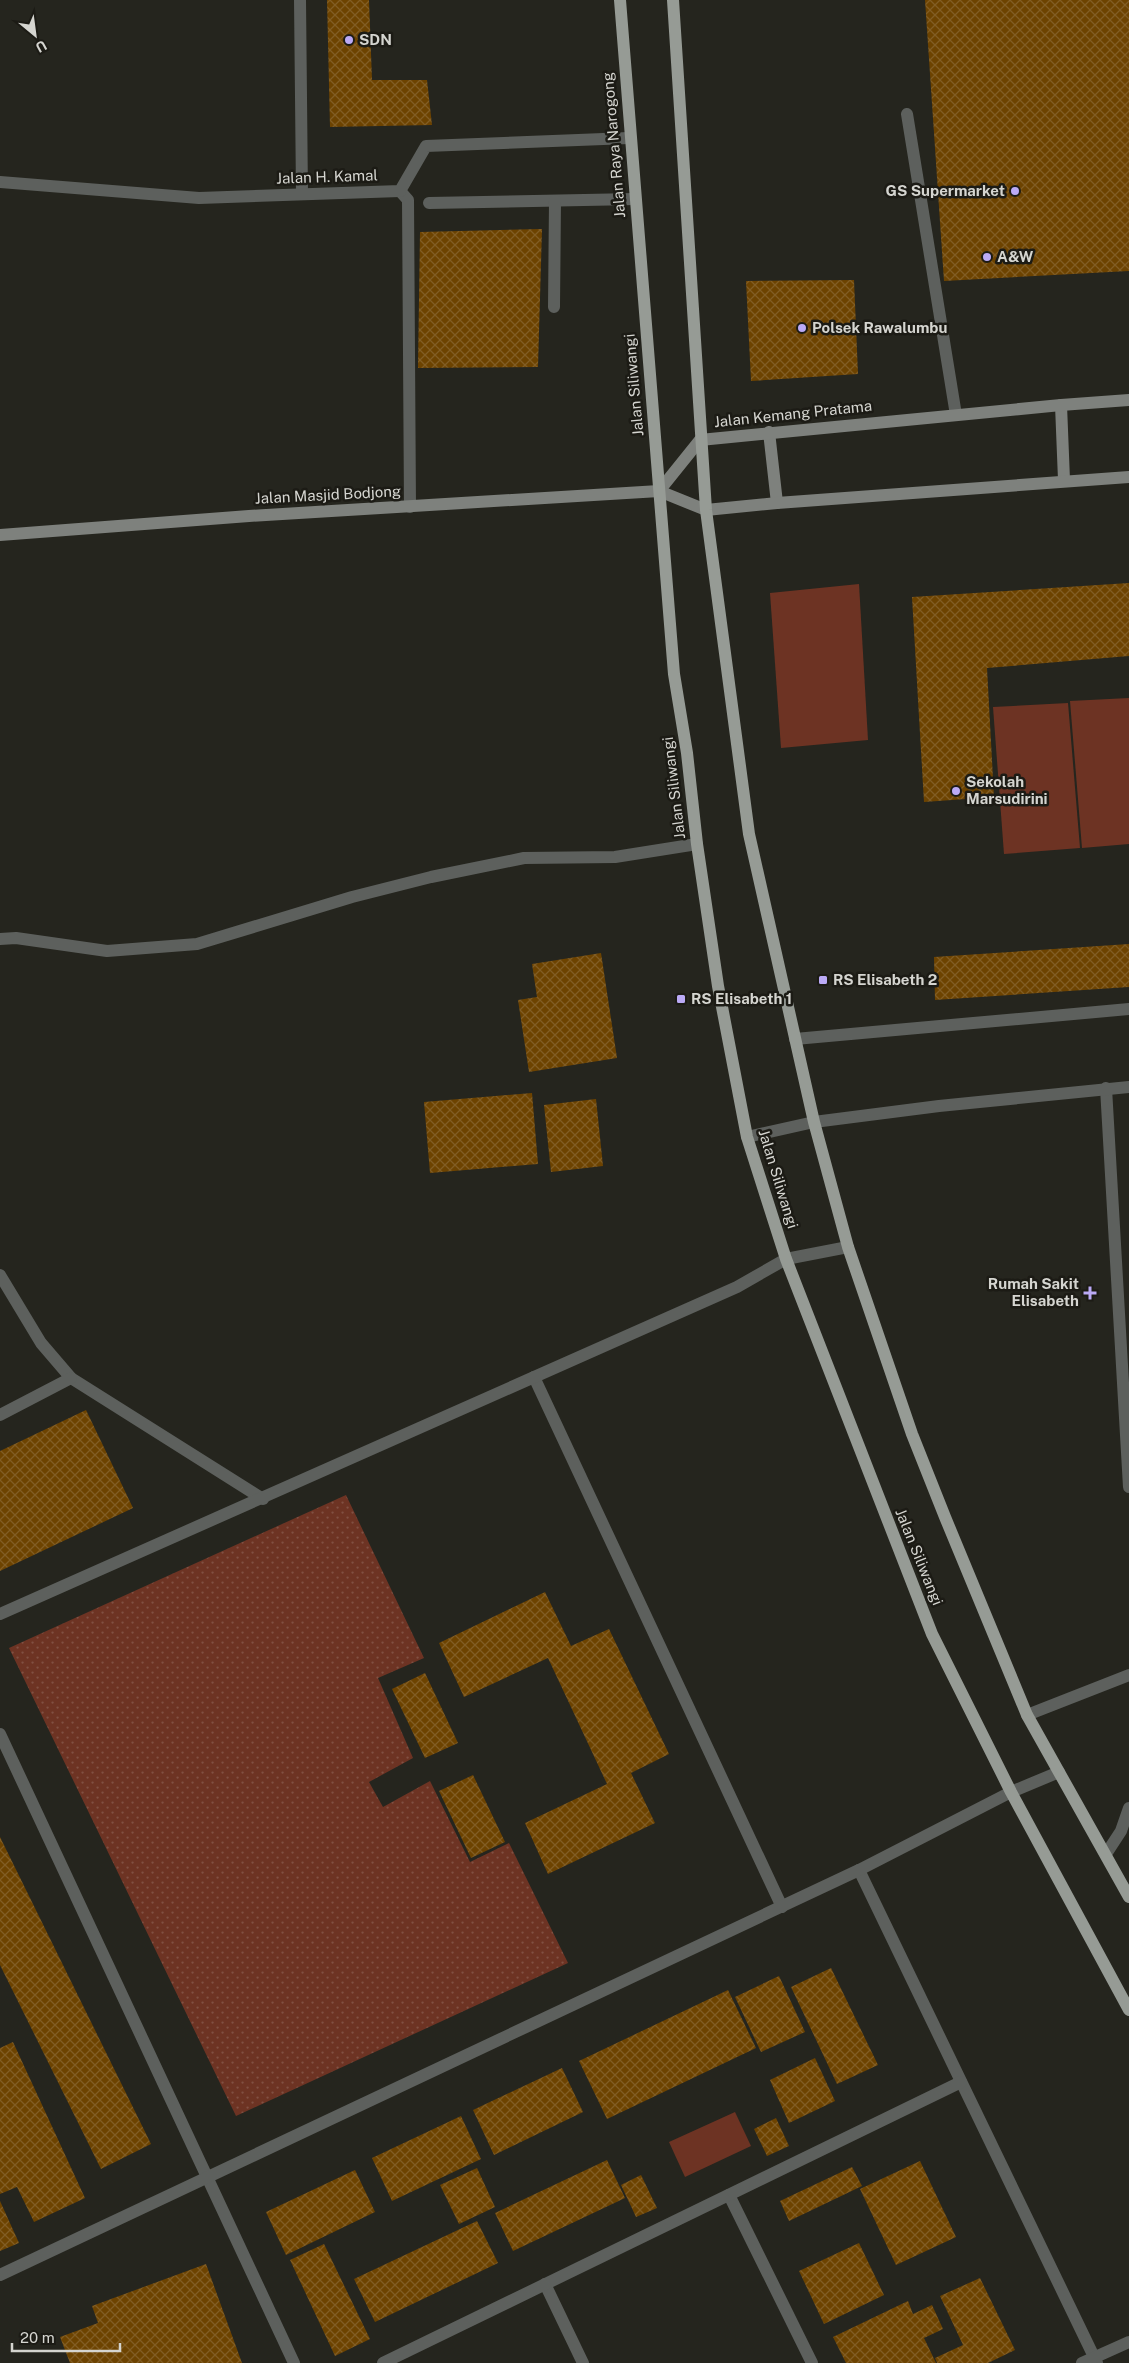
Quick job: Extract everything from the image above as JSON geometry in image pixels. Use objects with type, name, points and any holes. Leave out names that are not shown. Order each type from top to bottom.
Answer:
[{"type":"main road","name":"Jalan Raya Narogong","points":[[620,0],[629,138],[642,288]]},
{"type":"main road","points":[[673,0],[706,510],[749,834],[814,1122],[848,1248],[912,1434],[1027,1715],[1129,1898]]},
{"type":"main road","name":"Jalan Siliwangi","points":[[642,288],[674,674],[687,753],[697,844],[718,986],[747,1137],[786,1259],[932,1634],[1011,1792],[1129,2010]]},
{"type":"street","points":[[300,0],[302,194]]},
{"type":"street","points":[[907,114],[956,415]]},
{"type":"street","points":[[410,507],[408,200],[400,191],[426,146],[629,138]]},
{"type":"street","name":"Jalan H. Kamal","points":[[0,182],[199,198],[400,191]]},
{"type":"street","points":[[429,204],[635,199]]},
{"type":"street","points":[[554,307],[555,201]]},
{"type":"street","name":"Jalan Kemang Pratama","points":[[659,491],[700,440],[769,432],[1129,400]]},
{"type":"street","points":[[1061,405],[1064,480]]},
{"type":"street","points":[[769,432],[776,503]]},
{"type":"street","points":[[659,491],[706,510],[1064,480],[1129,477]]},
{"type":"street","name":"Jalan Masjid Bodjong","points":[[0,535],[249,516],[659,491]]},
{"type":"street","points":[[0,939],[16,938],[107,951],[197,944],[352,897],[515,860],[615,857],[697,844]]},
{"type":"street","points":[[795,1039],[1129,1009]]},
{"type":"street","points":[[747,1137],[814,1122],[1106,1088],[1129,1087]]},
{"type":"street","points":[[1106,1088],[1126,1472],[1129,1487]]},
{"type":"street","points":[[0,1614],[263,1500],[736,1287],[786,1259],[848,1248]]},
{"type":"street","points":[[0,1275],[41,1343],[71,1378],[263,1500]]},
{"type":"street","points":[[534,1377],[782,1907]]},
{"type":"street","points":[[0,1415],[71,1378]]},
{"type":"street","points":[[1027,1715],[1129,1675]]},
{"type":"street","points":[[0,1734],[294,2363]]},
{"type":"street","points":[[0,2275],[782,1907],[1011,1792],[1059,1772]]},
{"type":"street","points":[[1106,1854],[1121,1831],[1129,1808]]},
{"type":"street","points":[[859,1870],[1096,2360]]},
{"type":"street","points":[[383,2363],[961,2082]]},
{"type":"street","points":[[729,2195],[812,2363]]},
{"type":"street","points":[[545,2284],[583,2363]]},
{"type":"street","points":[[1082,2363],[1096,2360],[1129,2342]]},
{"type":"shaded area","points":[[859,584],[868,740],[781,748],[770,593]]},
{"type":"shaded area","points":[[1129,698],[1129,844],[1082,848],[1070,701]]},
{"type":"shaded area","points":[[1068,703],[1080,848],[1004,854],[993,707]]},
{"type":"shaded area","points":[[346,1495],[424,1658],[378,1678],[413,1758],[369,1782],[383,1807],[430,1781],[470,1862],[509,1843],[568,1963],[236,2116],[9,1648]]},
{"type":"shaded area","points":[[735,2112],[751,2146],[685,2177],[669,2142]]},
{"type":"building","name":"SDN","points":[[327,0],[369,0],[372,80],[427,80],[432,125],[330,127]]},
{"type":"building","points":[[925,0],[1129,0],[1129,271],[944,281]]},
{"type":"building","points":[[542,229],[538,367],[418,368],[420,232]]},
{"type":"building","name":"Polsek Rawalumbu","points":[[854,280],[858,374],[751,381],[746,281]]},
{"type":"building","points":[[1129,583],[1129,656],[987,668],[994,797],[924,802],[912,597]]},
{"type":"building","points":[[1129,944],[1129,987],[935,1000],[934,957]]},
{"type":"building","points":[[601,953],[617,1058],[529,1072],[518,1000],[537,997],[532,964]]},
{"type":"building","points":[[532,1093],[538,1164],[430,1173],[424,1102]]},
{"type":"building","points":[[596,1099],[603,1166],[551,1172],[544,1105]]},
{"type":"building","points":[[86,1410],[133,1508],[0,1571],[0,1451]]},
{"type":"building","points":[[545,1592],[571,1646],[609,1629],[669,1754],[631,1773],[655,1823],[548,1874],[525,1823],[607,1784],[548,1658],[464,1697],[439,1643]]},
{"type":"building","points":[[425,1673],[458,1743],[425,1758],[392,1689]]},
{"type":"building","points":[[473,1775],[505,1842],[471,1858],[439,1791]]},
{"type":"building","points":[[0,1837],[151,2144],[101,2169],[0,1965]]},
{"type":"building","points":[[831,1968],[878,2065],[837,2084],[791,1987]]},
{"type":"building","points":[[779,1976],[805,2032],[761,2052],[735,1997]]},
{"type":"building","points":[[728,1990],[756,2048],[607,2119],[579,2061]]},
{"type":"building","points":[[13,2042],[85,2198],[34,2222],[17,2187],[0,2194],[0,2048]]},
{"type":"building","points":[[815,2058],[835,2101],[789,2123],[770,2080]]},
{"type":"building","points":[[562,2068],[583,2112],[494,2155],[473,2110]]},
{"type":"building","points":[[461,2116],[481,2159],[392,2201],[372,2158]]},
{"type":"building","points":[[776,2118],[789,2146],[767,2156],[754,2129]]},
{"type":"building","points":[[607,2160],[625,2198],[513,2251],[495,2213]]},
{"type":"building","points":[[920,2161],[956,2237],[896,2265],[860,2189]]},
{"type":"building","points":[[852,2167],[862,2186],[789,2221],[780,2201]]},
{"type":"building","points":[[477,2168],[495,2207],[459,2224],[440,2185]]},
{"type":"building","points":[[355,2170],[375,2212],[286,2255],[266,2212]]},
{"type":"building","points":[[641,2175],[657,2208],[636,2217],[621,2185]]},
{"type":"building","points":[[0,2201],[19,2243],[0,2251]]},
{"type":"building","points":[[477,2221],[498,2263],[375,2322],[354,2279]]},
{"type":"building","points":[[859,2243],[884,2295],[824,2324],[799,2271]]},
{"type":"building","points":[[324,2244],[370,2339],[335,2356],[290,2260]]},
{"type":"building","points":[[206,2264],[242,2363],[70,2363],[60,2337],[98,2323],[92,2306]]},
{"type":"building","points":[[980,2278],[1015,2350],[988,2363],[937,2363],[935,2358],[963,2345],[940,2296]]},
{"type":"building","points":[[908,2301],[913,2314],[932,2305],[943,2329],[924,2338],[936,2363],[846,2363],[833,2337]]},
{"type":"place","name":"SDN","points":[[349,40]]},
{"type":"place","name":"GS Supermarket","points":[[1015,191]]},
{"type":"place","name":"A&W","points":[[987,257]]},
{"type":"place","name":"Polsek Rawalumbu","points":[[802,328]]},
{"type":"place","name":"Sekolah Marsudirini","points":[[956,791]]},
{"type":"place","name":"RS Elisabeth 2","points":[[823,980]]},
{"type":"place","name":"RS Elisabeth 1","points":[[681,999]]},
{"type":"place","name":"Rumah Sakit Elisabeth","points":[[1090,1293]]}]
